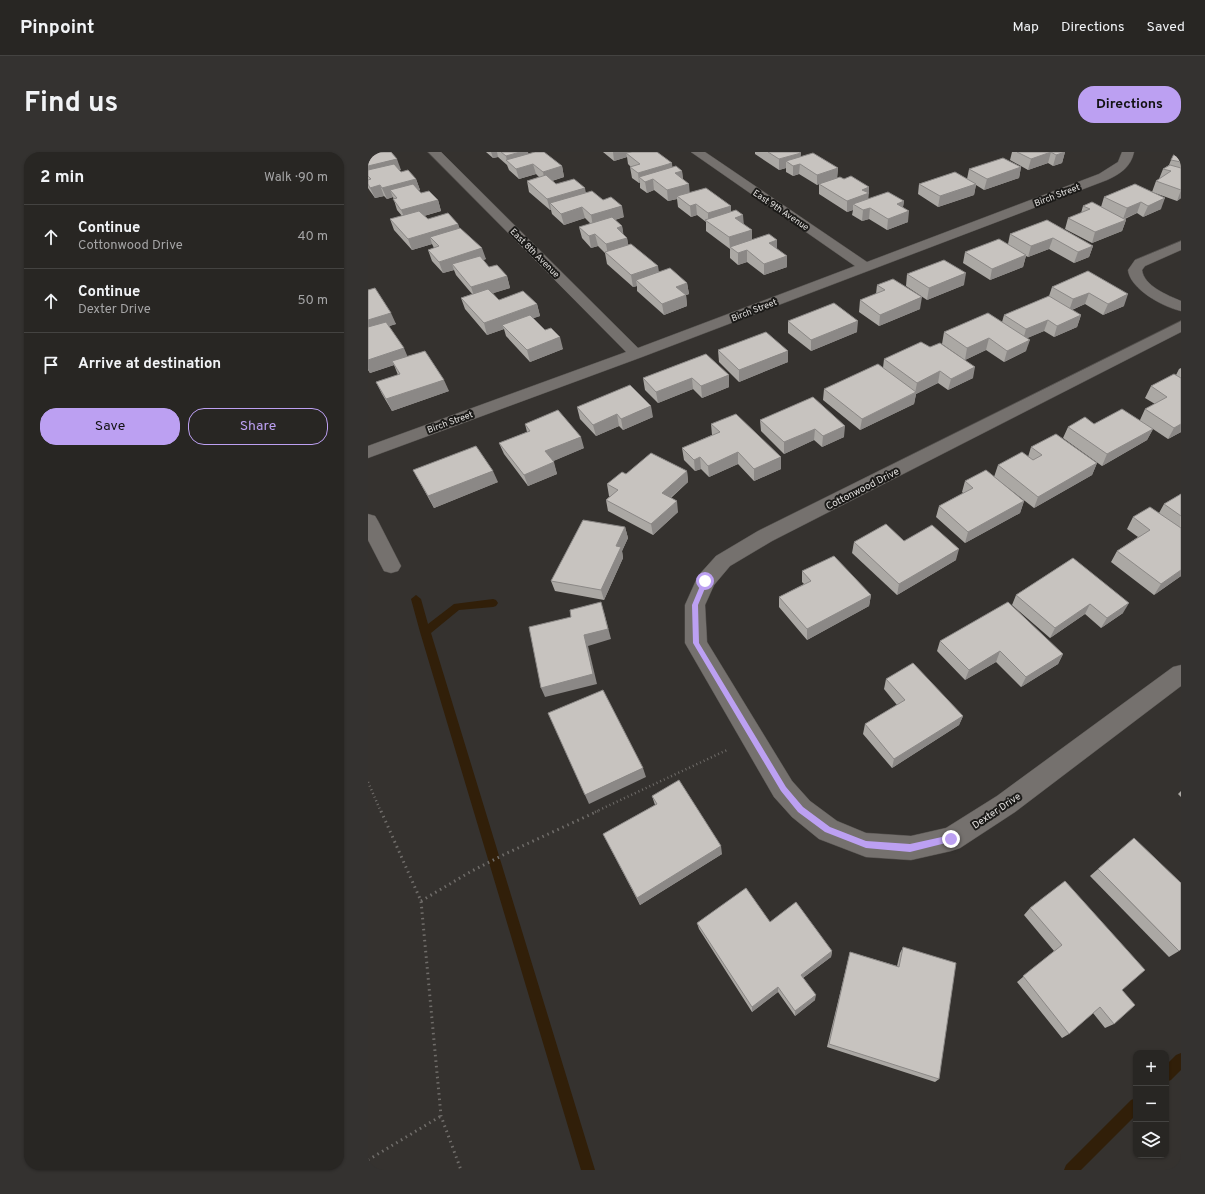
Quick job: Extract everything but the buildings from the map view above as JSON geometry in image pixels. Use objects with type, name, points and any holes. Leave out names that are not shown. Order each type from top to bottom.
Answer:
[{"type":"street","name":"East 8th Avenue","points":[[434,152],[636,354]]},
{"type":"street","name":"East 9th Avenue","points":[[697,152],[866,267]]},
{"type":"street","name":"Birch Street","points":[[368,452],[636,354],[1103,178],[1114,172],[1123,164],[1128,152]]},
{"type":"street","points":[[1181,245],[1140,263],[1136,266],[1134,272],[1136,279],[1143,285],[1181,307]]},
{"type":"street","name":"Cottonwood Drive","points":[[752,738],[696,643],[695,605],[705,581],[723,561],[772,533],[1181,326]]},
{"type":"street","points":[[368,521],[391,566]]},
{"type":"street","name":"Dexter Drive","points":[[752,738],[784,789],[801,809],[828,830],[866,844],[910,848],[951,839],[1006,804],[1181,674]]},
{"type":"path","points":[[421,901],[470,872],[505,854],[752,738]]},
{"type":"path","points":[[368,782],[421,901],[441,1116],[461,1170]]},
{"type":"path","points":[[368,1160],[441,1116]]},
{"type":"waterway","points":[[416,599],[426,631]]},
{"type":"waterway","points":[[426,631],[457,607],[493,603]]},
{"type":"waterway","points":[[426,631],[588,1170]]},
{"type":"waterway","points":[[1169,1072],[1181,1060]]},
{"type":"waterway","points":[[1071,1170],[1133,1108]]},
{"type":"route","points":[[705,581],[695,605],[696,643],[784,789],[801,809],[828,830],[866,844],[910,848],[951,839]]}]
